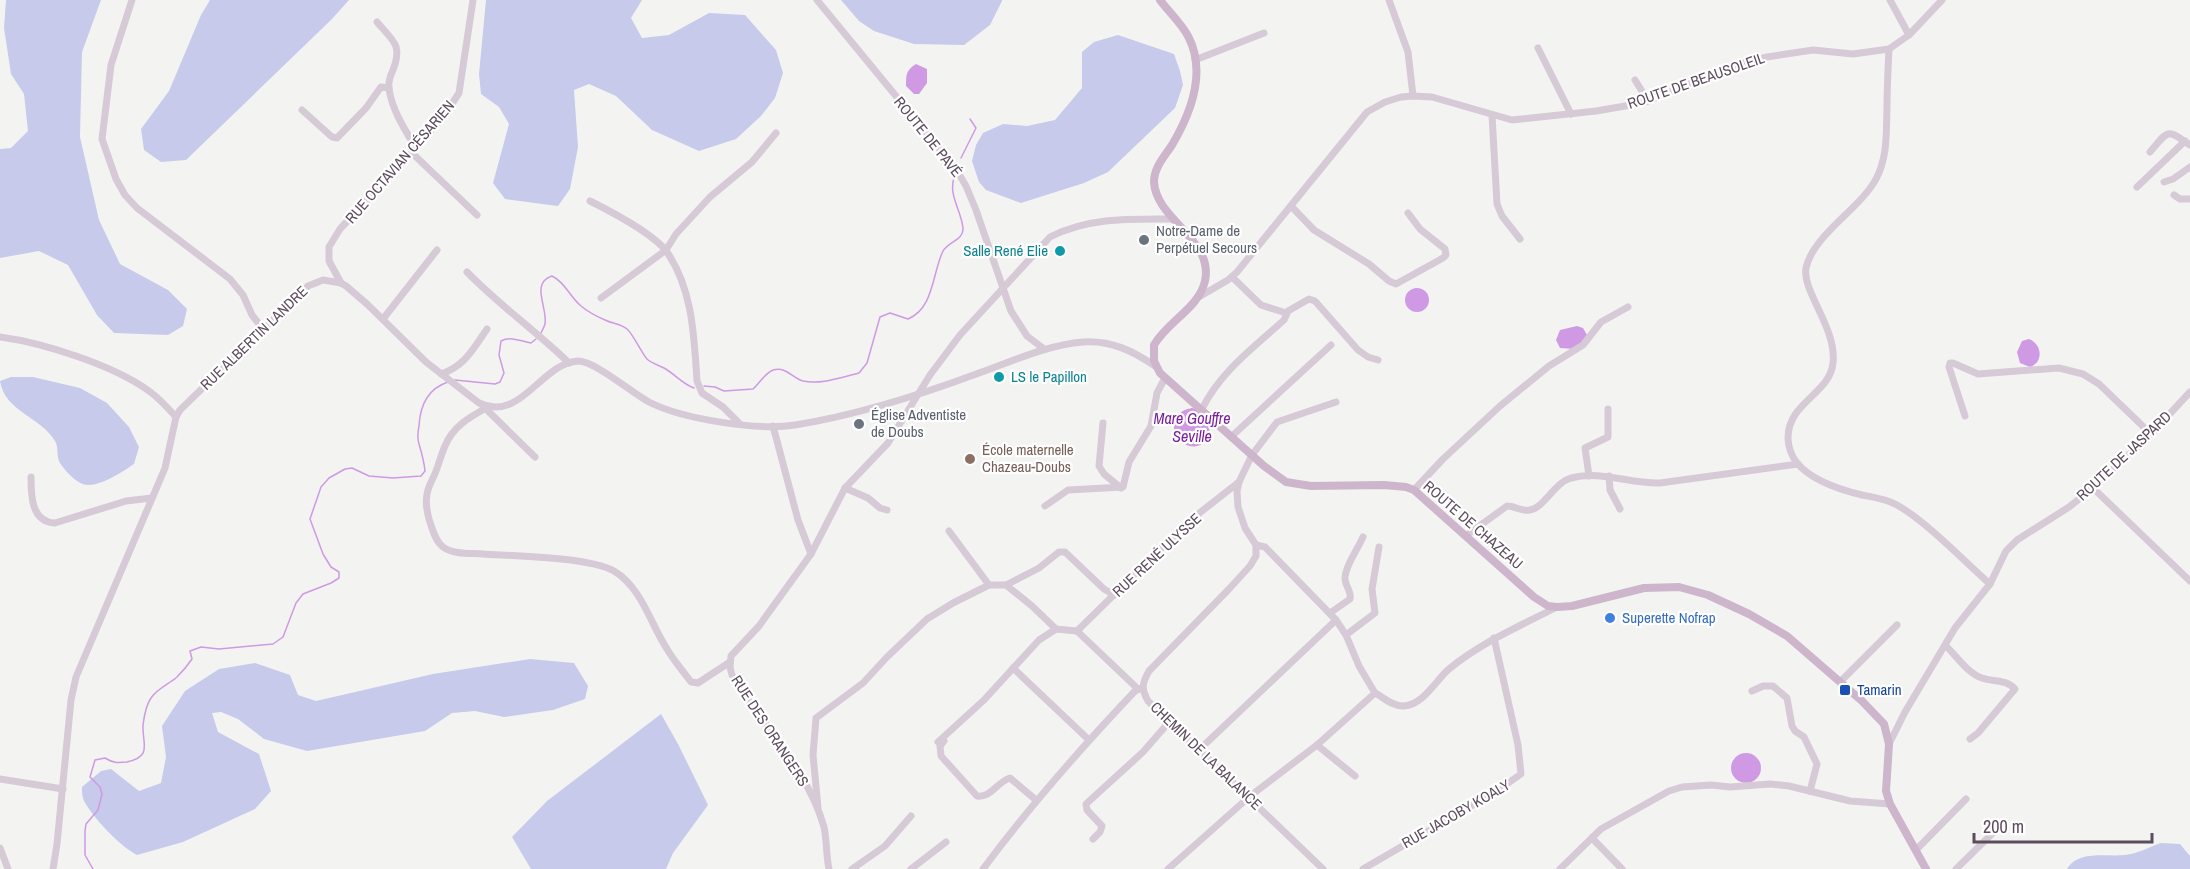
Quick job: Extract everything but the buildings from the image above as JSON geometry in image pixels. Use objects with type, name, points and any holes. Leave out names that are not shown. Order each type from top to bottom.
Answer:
[{"type":"main road","points":[[1155,366],[1153,353],[1156,342],[1197,298],[1204,284],[1205,267],[1199,250],[1159,198],[1155,188],[1158,165],[1182,128],[1191,106],[1196,77],[1195,60],[1188,36],[1160,0]]},
{"type":"main road","name":"ROUTE DE CHAZEAU","points":[[1155,366],[1165,378],[1273,474],[1292,484],[1384,485],[1414,490],[1534,597],[1548,606],[1557,607]]},
{"type":"main road","points":[[1557,607],[1572,606],[1644,588],[1679,587],[1707,595],[1749,614],[1787,636],[1880,717],[1887,732],[1889,744],[1886,780],[1890,804],[1926,869]]},
{"type":"street","points":[[132,0],[111,65],[102,139],[116,179],[125,195],[137,208],[230,279],[263,329]]},
{"type":"street","name":"RUE OCTAVIAN CÉSARIEN","points":[[341,283],[329,261],[329,247],[340,229],[444,116],[459,93],[473,0]]},
{"type":"street","name":"ROUTE DE PAVÉ","points":[[818,0],[956,169],[976,210],[1011,311],[1027,336],[1044,349]]},
{"type":"street","points":[[1890,0],[1909,35]]},
{"type":"street","name":"ROUTE DE BEAUSOLEIL","points":[[1197,298],[1232,277],[1367,112],[1385,102],[1401,96],[1432,98],[1492,115],[1522,120],[1648,101],[1732,66],[1776,55],[1813,50],[1853,54],[1889,49],[1909,35],[1942,0]]},
{"type":"street","points":[[1391,1],[1408,52],[1413,96]]},
{"type":"street","points":[[377,22],[394,42],[398,52],[389,88],[397,113],[414,150],[477,215]]},
{"type":"street","points":[[1195,60],[1264,33]]},
{"type":"street","points":[[1538,48],[1571,114]]},
{"type":"street","points":[[1889,49],[1885,156],[1875,180],[1854,207],[1831,229],[1816,248],[1806,268],[1807,283],[1828,327],[1833,345],[1833,364],[1827,379],[1794,413],[1789,426],[1788,441],[1798,464],[1813,476],[1832,485],[1894,503],[1911,514],[1990,584]]},
{"type":"street","points":[[1635,80],[1648,101]]},
{"type":"street","points":[[302,110],[332,137],[337,138],[366,108],[381,87],[389,88]]},
{"type":"street","points":[[1492,115],[1497,204],[1502,216],[1520,239]]},
{"type":"street","points":[[602,298],[666,250],[676,234],[710,198],[752,162],[776,133]]},
{"type":"street","points":[[2137,187],[2188,143],[2176,133],[2169,133],[2164,135],[2150,152]]},
{"type":"street","points":[[2164,182],[2173,179],[2190,167]]},
{"type":"street","points":[[2174,195],[2180,199],[2190,199]]},
{"type":"street","points":[[590,201],[616,214],[666,250],[688,294],[697,381],[700,390],[723,407],[739,423]]},
{"type":"street","points":[[1291,206],[1314,230],[1369,264],[1396,284],[1446,255],[1445,249],[1420,229],[1408,213]]},
{"type":"street","points":[[1155,366],[1136,353],[1117,345],[1084,342],[1044,349],[920,393],[852,413],[794,425],[773,426],[671,412],[634,393],[587,363],[579,361],[555,370],[519,400],[508,405],[487,408],[461,423],[451,435],[425,498],[438,542],[444,548],[460,553],[593,564],[607,568],[622,578],[637,594],[666,649],[691,682],[698,683],[730,662],[731,656],[759,626],[811,554],[845,488],[882,451],[920,393],[930,375],[960,334],[1050,237],[1067,228],[1110,220],[1174,219]]},
{"type":"street","points":[[383,319],[437,250]]},
{"type":"street","points":[[467,272],[495,300],[542,336],[569,363]]},
{"type":"street","points":[[1232,277],[1261,305],[1286,313]]},
{"type":"street","name":"RUE ALBERTIN LANDRE","points":[[176,417],[180,410],[313,282],[323,280],[341,283]]},
{"type":"street","points":[[341,283],[383,319],[426,362],[487,408],[535,456]]},
{"type":"street","points":[[1202,409],[1215,385],[1284,320],[1286,313],[1295,306],[1312,299],[1362,354],[1378,360]]},
{"type":"street","points":[[1414,490],[1443,459],[1500,406],[1549,366],[1583,345],[1601,322],[1628,307]]},
{"type":"street","points":[[443,376],[462,364],[487,329]]},
{"type":"street","points":[[0,337],[30,341],[129,379],[150,391],[176,417],[167,463],[79,666],[71,700],[56,853],[52,869]]},
{"type":"street","points":[[1232,436],[1331,345]]},
{"type":"street","points":[[1965,416],[1948,367],[1950,363],[1978,374],[2059,368],[2083,374],[2099,384],[2151,434]]},
{"type":"street","points":[[1045,506],[1068,490],[1121,488],[1125,484],[1129,462],[1151,426],[1157,393],[1165,378]]},
{"type":"street","name":"ROUTE DE JASPARD","points":[[1889,744],[1905,712],[1955,628],[1990,584],[2006,551],[2018,540],[2069,507],[2093,488],[2151,434],[2190,393]]},
{"type":"street","points":[[1336,402],[1277,422],[1252,455],[1239,482],[1238,507],[1245,528],[1256,545],[1265,547],[1336,620],[1375,693],[1395,705],[1402,707],[1410,705],[1422,697],[1448,669],[1494,638],[1557,607]]},
{"type":"street","points":[[1589,476],[1585,448],[1608,437],[1608,409]]},
{"type":"street","points":[[1103,423],[1099,466],[1104,474],[1121,488]]},
{"type":"street","points":[[773,426],[798,520],[811,554]]},
{"type":"street","points":[[1467,535],[1507,506],[1531,510],[1561,483],[1570,478],[1609,476],[1647,484],[1798,464]]},
{"type":"street","points":[[1609,476],[1612,495],[1620,509]]},
{"type":"street","points":[[31,477],[31,499],[41,519],[47,522],[55,523],[126,501],[152,498]]},
{"type":"street","name":"RUE RENÉ ULYSSE","points":[[1077,631],[1188,522],[1239,482]]},
{"type":"street","points":[[845,488],[868,498],[880,508],[887,510]]},
{"type":"street","points":[[2093,488],[2190,581]]},
{"type":"street","points":[[949,531],[989,585]]},
{"type":"street","points":[[1330,613],[1352,596],[1345,574],[1363,537]]},
{"type":"street","name":"CHEMIN DE LA BALANCE","points":[[1256,545],[1256,556],[1250,566],[1149,671],[1140,688],[1148,701],[1323,869]]},
{"type":"street","points":[[1346,635],[1375,613],[1372,589],[1379,547]]},
{"type":"street","points":[[818,810],[813,755],[814,723],[817,716],[863,683],[927,619],[989,585],[1006,585],[1039,568],[1059,552],[1065,552],[1104,589],[1114,595]]},
{"type":"street","points":[[983,869],[1036,800],[1089,740],[1140,688],[1077,631],[1056,629],[1006,585]]},
{"type":"street","points":[[1200,749],[1336,620]]},
{"type":"street","points":[[1840,682],[1897,625]]},
{"type":"street","points":[[938,742],[984,700],[1039,640],[1056,629]]},
{"type":"street","name":"RUE JACOBY KOALY","points":[[1364,869],[1497,791],[1521,774],[1518,745],[1494,638]]},
{"type":"street","points":[[1945,645],[1975,674],[2009,684],[2015,689],[1971,739]]},
{"type":"street","name":"RUE DES ORANGERS","points":[[730,662],[732,675],[804,782],[818,810],[824,828],[829,869]]},
{"type":"street","points":[[1013,668],[1089,740]]},
{"type":"street","points":[[1752,691],[1763,686],[1773,686],[1787,698],[1792,726],[1804,737],[1817,765],[1810,791]]},
{"type":"street","points":[[1168,869],[1249,797],[1317,745],[1375,693]]},
{"type":"street","points":[[1093,839],[1102,826],[1087,810],[1086,804],[1143,752],[1170,721]]},
{"type":"street","points":[[962,725],[942,743],[940,753],[972,792],[978,797],[985,796],[1004,780],[1010,778],[1036,800]]},
{"type":"street","points":[[1317,745],[1355,776]]},
{"type":"street","points":[[0,780],[63,789]]},
{"type":"street","points":[[1560,869],[1601,829],[1669,791],[1682,787],[1711,785],[1740,787],[1770,784],[1790,786],[1850,801],[1890,804]]},
{"type":"street","points":[[1916,850],[1966,799]]},
{"type":"street","points":[[852,869],[885,846],[911,816]]},
{"type":"street","points":[[1956,869],[2002,824]]},
{"type":"street","points":[[1592,838],[1622,869]]},
{"type":"street","points":[[910,869],[946,842]]},
{"type":"street","points":[[0,848],[8,869]]},
{"type":"shaded area","points":[[6,0],[101,0],[82,52],[80,137],[99,220],[120,264],[168,290],[187,309],[183,326],[168,335],[114,333],[97,315],[68,265],[39,251],[0,258],[0,149],[11,148],[28,131],[24,94],[11,74],[4,28]]},
{"type":"shaded area","points":[[210,0],[349,0],[186,160],[161,162],[144,150],[141,129],[169,91],[201,15]]},
{"type":"shaded area","points":[[486,0],[642,0],[631,18],[642,38],[669,35],[709,13],[745,15],[776,50],[783,73],[775,98],[761,116],[736,139],[699,151],[652,130],[616,96],[589,84],[574,90],[578,147],[570,189],[558,206],[505,199],[493,183],[509,124],[499,107],[481,94],[479,74]]},
{"type":"shaded area","points":[[841,0],[1002,1],[990,25],[964,45],[914,44],[874,31],[859,21]]},
{"type":"shaded area","points":[[1118,35],[1174,54],[1183,85],[1175,108],[1108,172],[1084,183],[1021,203],[986,190],[979,182],[972,161],[976,145],[983,133],[1003,124],[1027,126],[1055,120],[1082,88],[1082,52],[1094,42]]},
{"type":"shaded area","points":[[11,377],[33,377],[80,388],[107,403],[129,427],[139,447],[134,464],[100,483],[88,485],[76,480],[60,463],[56,443],[49,433],[16,407],[3,391],[0,381]]},
{"type":"shaded area","points":[[530,659],[574,663],[588,686],[585,699],[553,710],[504,717],[475,711],[452,713],[425,731],[307,751],[264,739],[238,719],[221,712],[212,713],[218,732],[259,754],[271,791],[255,809],[183,842],[137,855],[107,831],[83,799],[82,787],[101,771],[111,769],[139,791],[161,783],[166,757],[162,726],[185,691],[219,669],[255,663],[290,675],[298,695],[316,701],[433,674]]},
{"type":"shaded area","points":[[661,714],[708,805],[673,853],[666,869],[531,869],[512,837],[547,801]]},
{"type":"shaded area","points":[[2161,843],[2180,844],[2190,856],[2190,869],[2067,869],[2078,859],[2085,857],[2130,854]]},
{"type":"water","points":[[916,64],[927,69],[927,83],[919,94],[914,94],[906,86],[907,73]]},
{"type":"water","points":[[1417,288],[1426,291],[1429,300],[1426,309],[1417,312],[1408,309],[1405,300],[1408,291]]},
{"type":"water","points":[[1577,326],[1583,328],[1587,335],[1584,343],[1574,349],[1560,348],[1556,340],[1560,330]]},
{"type":"water","points":[[2029,339],[2037,345],[2040,353],[2038,361],[2030,367],[2020,363],[2017,352],[2022,341]]},
{"type":"water","name":"Mare Gouffre Seville","points":[[1192,408],[1201,412],[1209,426],[1209,434],[1199,446],[1181,442],[1175,436],[1174,431],[1178,415]]},
{"type":"water","points":[[1746,753],[1756,758],[1761,768],[1756,778],[1746,783],[1736,778],[1731,768],[1736,758]]},
{"type":"waterway","points":[[961,158],[976,128],[970,119]]},
{"type":"waterway","points":[[704,386],[724,391],[753,389],[767,374],[778,369],[799,380],[810,382],[831,380],[859,373],[867,363],[880,317],[890,313],[908,319],[917,314],[928,299],[943,251],[963,232],[953,189],[955,175]]},
{"type":"waterway","points":[[541,333],[545,325],[541,297],[542,284],[552,276],[583,308],[627,329],[649,360],[694,388]]},
{"type":"waterway","points":[[455,380],[495,384],[500,382],[504,373],[499,355],[501,341],[512,339],[531,343],[536,339]]},
{"type":"waterway","points":[[93,869],[85,855],[85,831],[86,824],[98,810],[102,794],[100,787],[90,777],[95,760],[105,758],[113,762],[127,762],[143,753],[143,725],[149,701],[156,692],[177,677],[187,666],[192,659],[190,651],[201,647],[219,649],[273,644],[283,637],[296,603],[303,594],[339,578],[339,572],[331,567],[323,554],[310,519],[321,487],[329,478],[345,469],[352,468],[369,476],[393,478],[421,476],[425,471],[418,432],[423,405],[435,389],[448,382]]},
{"type":"place","name":"Notre-Dame de Perpétuel Secours","points":[[1144,240]]},
{"type":"place","name":"Salle René Elie","points":[[1060,251]]},
{"type":"place","name":"LS le Papillon","points":[[999,377]]},
{"type":"place","name":"Église Adventiste de Doubs","points":[[859,424]]},
{"type":"place","name":"École maternelle Chazeau-Doubs","points":[[970,459]]},
{"type":"place","name":"Superette Nofrap","points":[[1610,618]]},
{"type":"place","name":"Tamarin","points":[[1845,690]]}]
